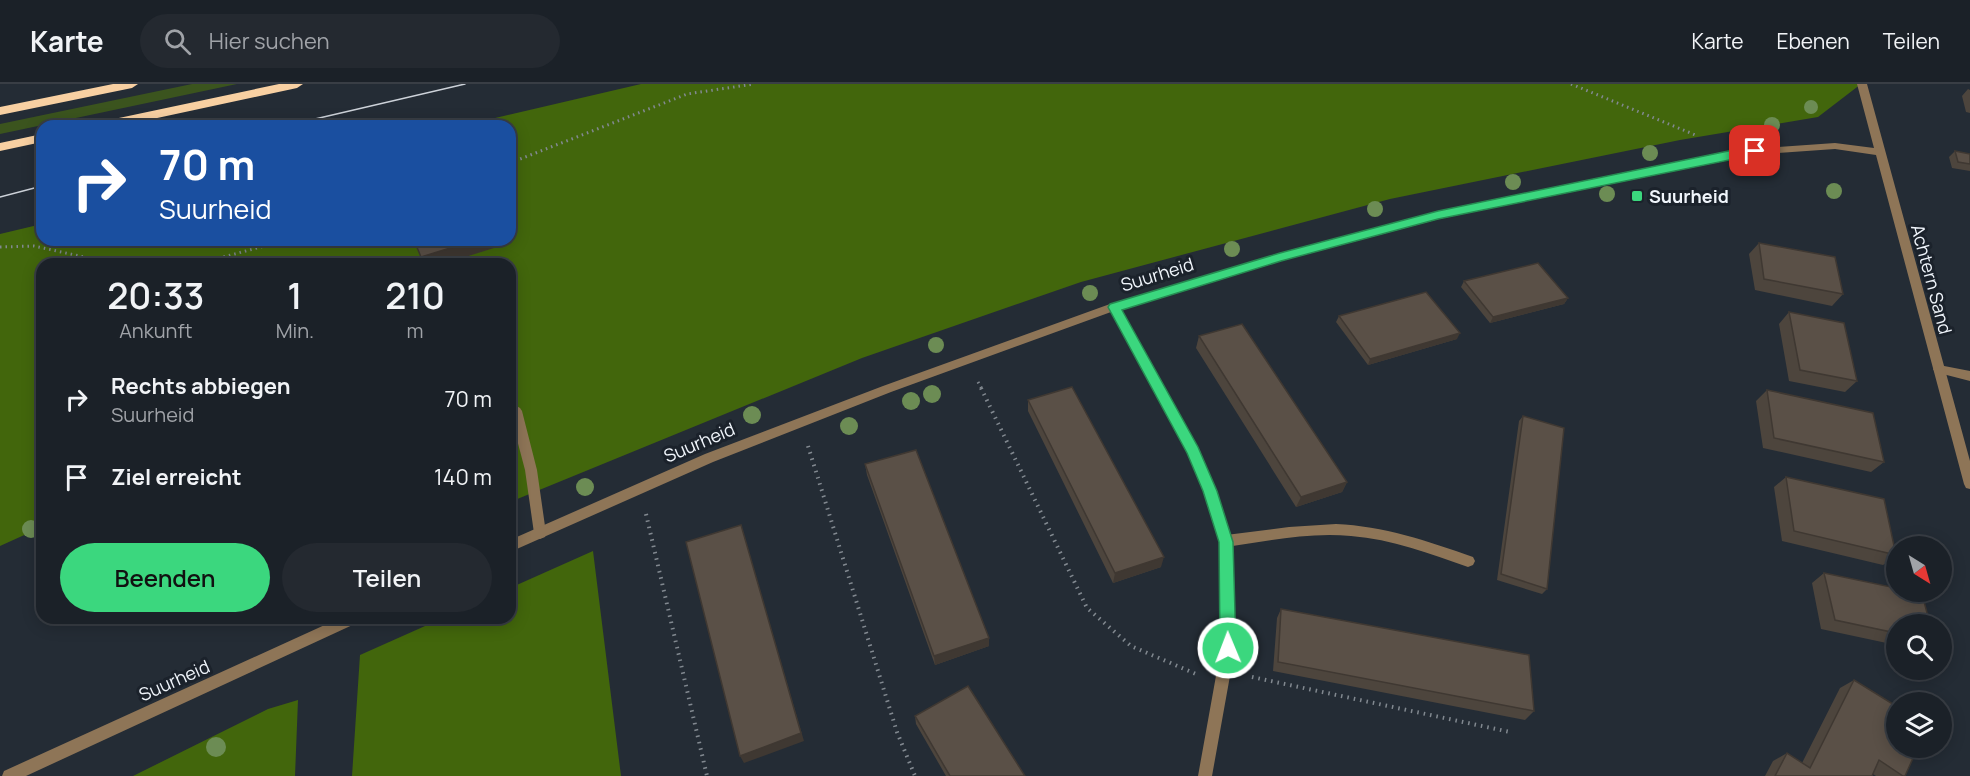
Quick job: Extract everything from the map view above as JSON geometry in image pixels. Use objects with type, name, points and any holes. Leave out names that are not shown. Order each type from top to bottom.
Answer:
[{"type":"highway","points":[[0,111],[132,84]]},
{"type":"highway","points":[[128,120],[297,84]]},
{"type":"highway","points":[[0,147],[36,139]]},
{"type":"street","name":"Achtern Sand","points":[[1862,84],[1970,484]]},
{"type":"street","name":"Suurheid","points":[[516,543],[709,458],[801,422],[1114,307],[1280,257],[1438,215],[1738,153],[1835,146],[1881,152]]},
{"type":"street","points":[[1114,307],[1194,451],[1210,491],[1226,542],[1228,648],[1204,776]]},
{"type":"street","points":[[1939,369],[1970,376]]},
{"type":"street","points":[[516,411],[531,470],[540,532]]},
{"type":"street","points":[[1226,542],[1316,530],[1352,530],[1406,540],[1468,561]]},
{"type":"street","name":"Suurheid","points":[[9,776],[341,624]]},
{"type":"path","points":[[516,161],[687,94],[754,84]]},
{"type":"path","points":[[1571,84],[1738,153]]},
{"type":"path","points":[[0,247],[34,246],[89,258]]},
{"type":"path","points":[[220,258],[264,246]]},
{"type":"path","points":[[968,360],[1088,608],[1131,646],[1222,678],[1510,732]]},
{"type":"path","points":[[801,422],[897,732],[915,776]]},
{"type":"path","points":[[640,488],[707,776]]},
{"type":"green space","points":[[192,84],[237,84],[66,120],[36,120],[36,126],[0,134],[0,124]]},
{"type":"green space","points":[[641,84],[1861,84],[1818,117],[1680,140],[1390,199],[1081,282],[862,358],[516,500],[516,258],[36,258],[36,530],[0,546],[0,234],[36,225],[36,246],[516,246],[516,120],[487,120]]},
{"type":"green space","points":[[593,551],[621,776],[352,776],[360,655],[430,624],[516,624],[516,585]]},
{"type":"green space","points":[[298,700],[295,776],[133,776],[268,709]]},
{"type":"building","points":[[1955,151],[1970,154],[1970,164],[1958,162]]},
{"type":"building","points":[[1759,243],[1835,257],[1843,294],[1764,279]]},
{"type":"building","points":[[416,246],[457,246],[421,257]]},
{"type":"building","points":[[1538,263],[1568,298],[1493,317],[1464,281]]},
{"type":"building","points":[[1426,292],[1460,333],[1370,359],[1339,316]]},
{"type":"building","points":[[1789,312],[1844,323],[1857,381],[1800,370]]},
{"type":"building","points":[[1242,324],[1347,482],[1301,497],[1199,336]]},
{"type":"building","points":[[1072,387],[1164,557],[1115,573],[1028,400]]},
{"type":"building","points":[[1767,390],[1873,413],[1884,462],[1774,438]]},
{"type":"building","points":[[1523,416],[1564,428],[1547,589],[1501,574]]},
{"type":"building","points":[[916,450],[989,638],[934,656],[865,464]]},
{"type":"building","points":[[1786,477],[1884,499],[1892,536],[1886,536],[1886,553],[1794,531]]},
{"type":"building","points":[[741,525],[801,733],[740,756],[686,542]]},
{"type":"building","points":[[1824,573],[1886,586],[1886,602],[1924,602],[1927,614],[1886,614],[1886,631],[1835,620]]},
{"type":"building","points":[[1281,609],[1529,655],[1534,711],[1278,662]]},
{"type":"building","points":[[1854,680],[1886,700],[1886,758],[1913,758],[1905,776],[1879,760],[1872,776],[1775,776],[1787,753],[1810,768]]},
{"type":"building","points":[[968,686],[1025,776],[950,776],[915,716]]},
{"type":"tram line","points":[[311,120],[465,84]]},
{"type":"tram line","points":[[0,197],[36,188]]},
{"type":"place","name":"Suurheid","points":[[1637,196]]},
{"type":"route","points":[[1228,648],[1226,542],[1210,491],[1194,451],[1114,307],[1280,257],[1438,215],[1755,151]]}]
